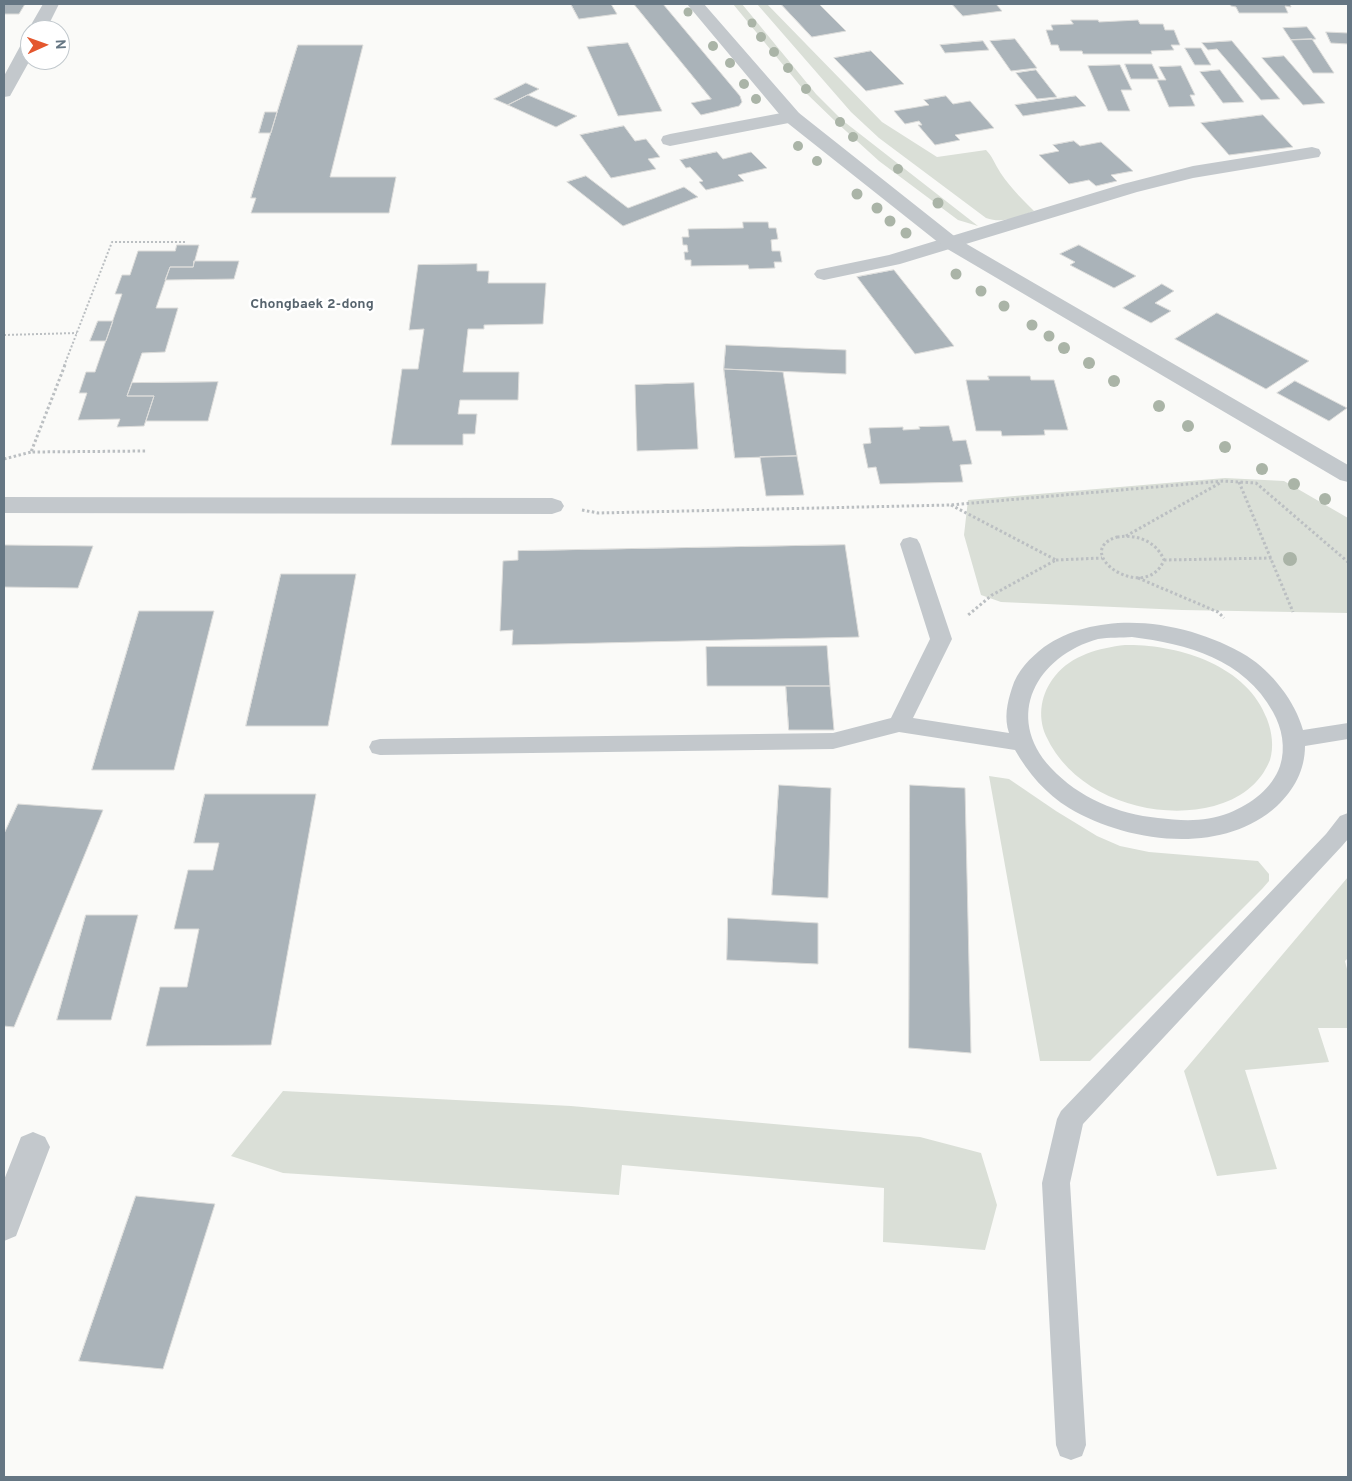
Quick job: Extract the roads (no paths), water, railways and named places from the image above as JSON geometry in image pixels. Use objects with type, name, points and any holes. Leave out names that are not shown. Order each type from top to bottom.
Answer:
[{"type":"street","points":[[42,20],[51,4]]},
{"type":"street","points":[[695,4],[792,117],[951,243],[1348,475]]},
{"type":"street","points":[[4,92],[20,62]]},
{"type":"street","points":[[670,140],[792,117]]},
{"type":"street","points":[[824,274],[893,260],[1148,183],[1193,172],[1312,154]]},
{"type":"street","points":[[4,505],[552,506]]},
{"type":"street","points":[[4,1225],[33,1147]]},
{"type":"lane","points":[[899,724],[940,639],[910,544]]},
{"type":"lane","points":[[1132,630],[1171,634],[1208,645],[1241,663],[1267,686],[1286,712],[1295,740],[1293,768],[1279,793],[1267,803],[1254,813],[1222,826],[1183,830],[1142,826],[1102,814],[1067,795],[1040,770],[1022,743],[1016,713],[1021,686],[1037,662],[1063,644],[1095,633],[1132,630]]},
{"type":"lane","points":[[380,747],[833,741],[899,724],[1022,743]]},
{"type":"lane","points":[[1295,740],[1348,731]]},
{"type":"lane","points":[[1070,1445],[1056,1183],[1071,1119],[1334,840],[1348,822]]},
{"type":"district","name":"Chongbaek 2-dong","points":[[312,305]]}]
